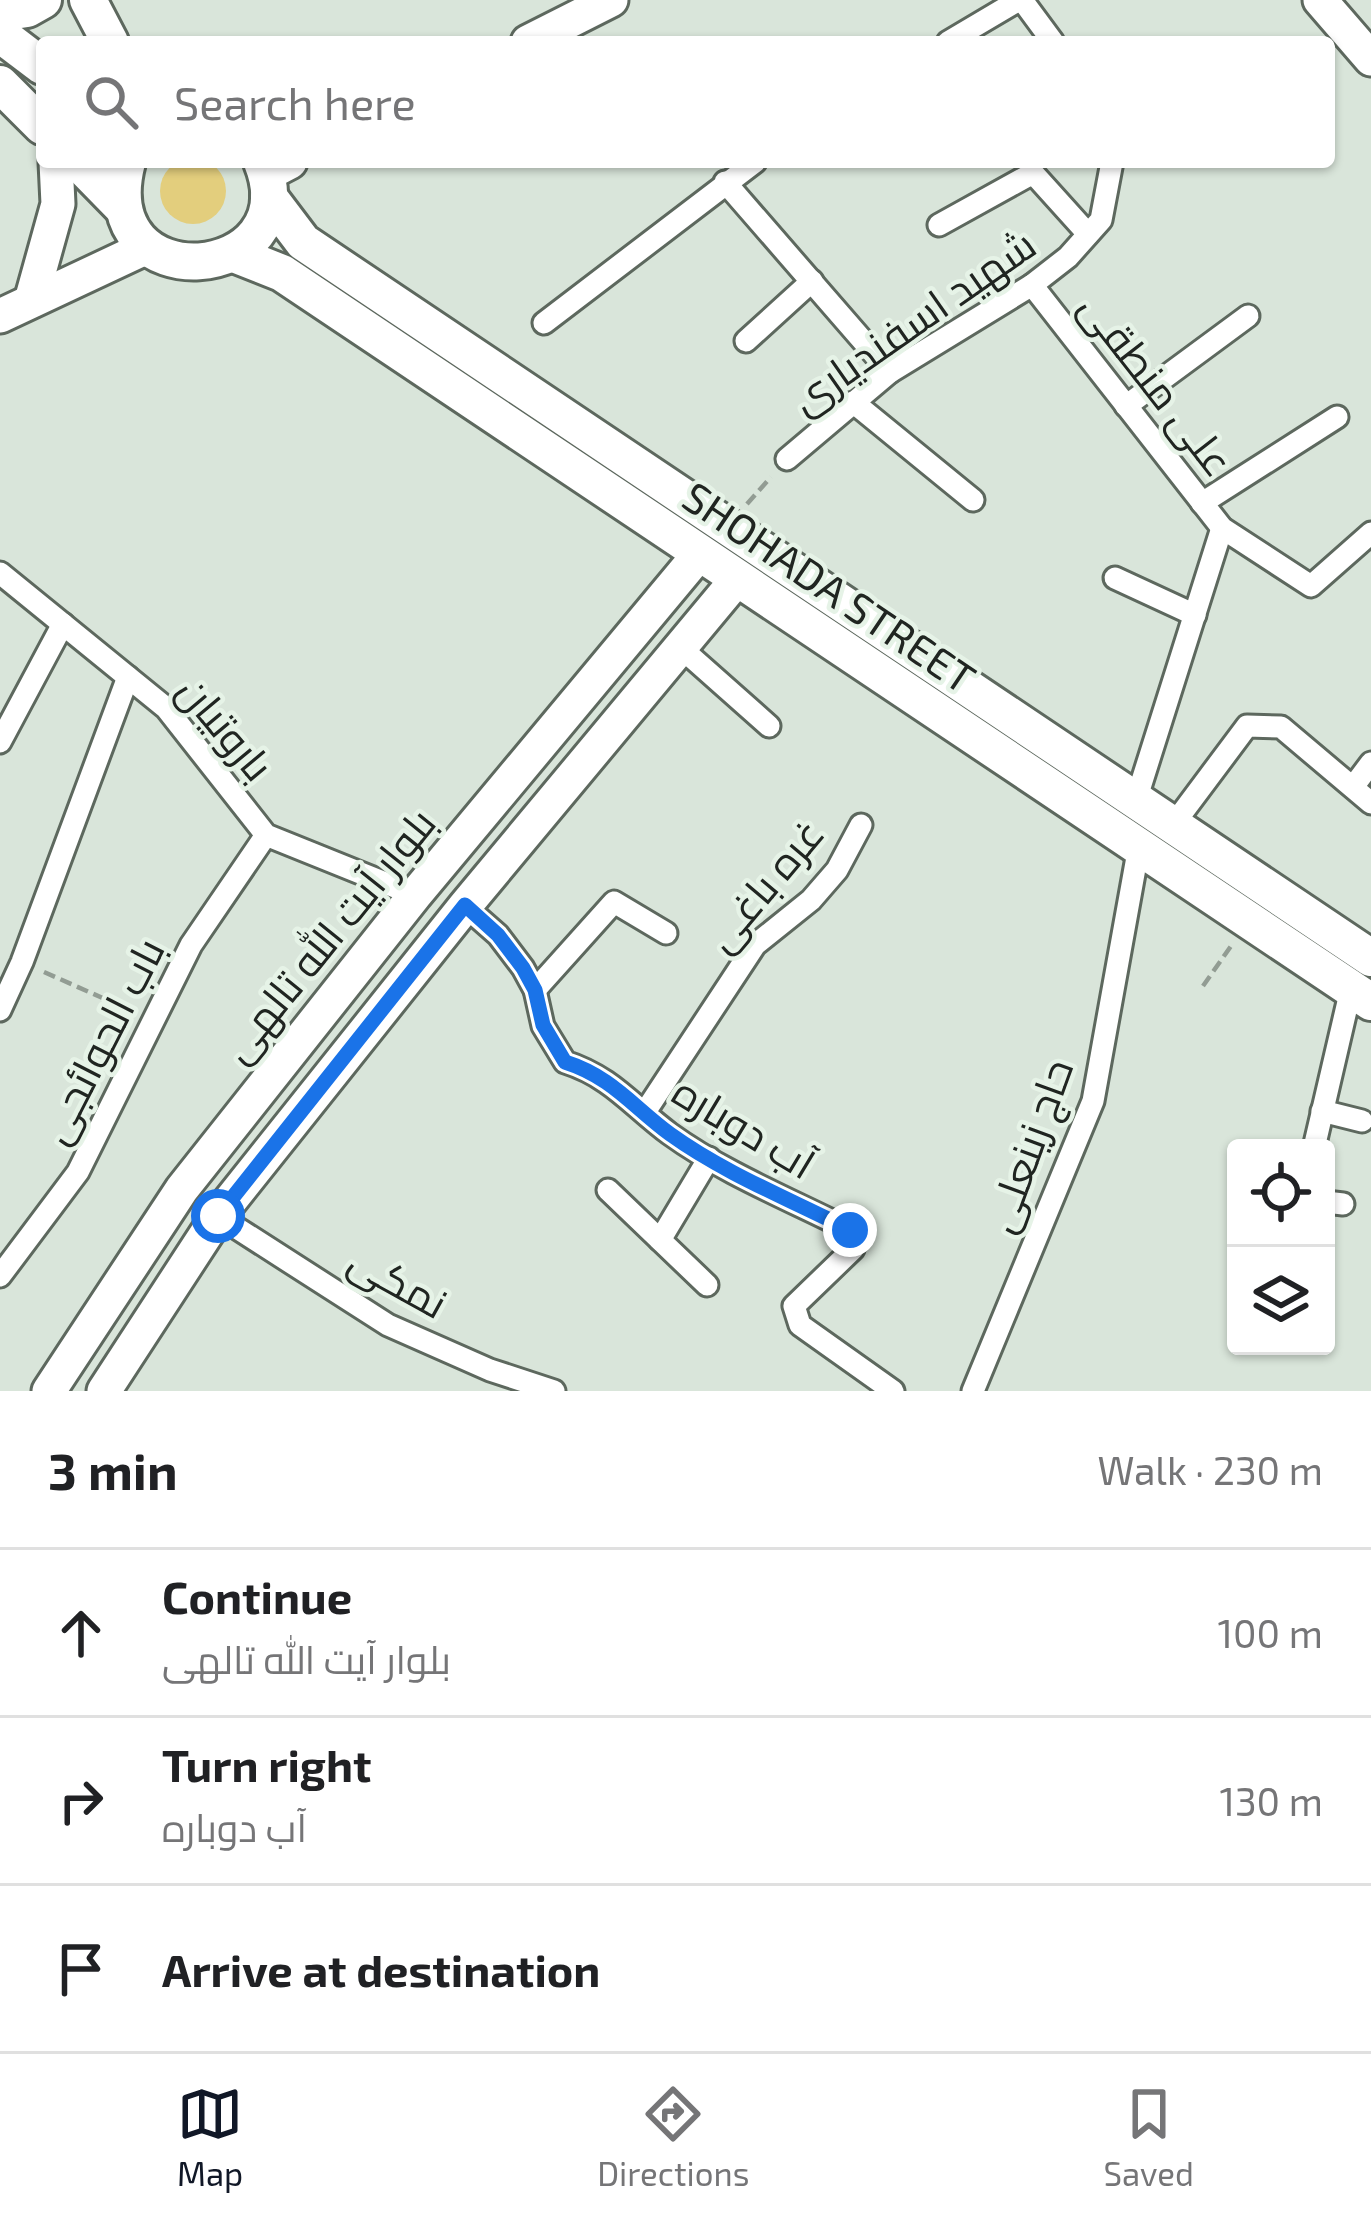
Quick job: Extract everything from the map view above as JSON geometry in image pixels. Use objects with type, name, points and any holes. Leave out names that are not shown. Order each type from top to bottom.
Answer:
[{"type":"main road","points":[[0,14],[27,9],[43,0]]},
{"type":"main road","points":[[88,0],[107,36]]},
{"type":"main road","points":[[540,36],[611,0]]},
{"type":"main road","points":[[1320,0],[1371,59]]},
{"type":"main road","points":[[0,34],[36,61]]},
{"type":"main road","points":[[0,84],[36,120]]},
{"type":"main road","points":[[15,308],[58,203],[56,168]]},
{"type":"main road","points":[[84,168],[124,208]]},
{"type":"main road","points":[[126,168],[124,208],[132,230],[147,247],[189,265],[234,254],[251,239],[263,219],[272,174]]},
{"type":"main road","name":"SHOHADA STREET","points":[[272,174],[303,242],[1173,825],[1364,983]]},
{"type":"main road","points":[[15,308],[147,247]]},
{"type":"main road","name":"SHOHADA STREET","points":[[234,254],[282,273],[1249,920],[1364,983]]},
{"type":"main road","name":"بلوار آیت الله تالهی","points":[[50,1391],[182,1189],[415,895],[700,553]]},
{"type":"main road","points":[[104,1391],[218,1216],[465,905],[738,578]]},
{"type":"main road","points":[[415,895],[465,905]]},
{"type":"street","points":[[958,36],[1020,0],[1049,36]]},
{"type":"street","points":[[544,323],[746,168]]},
{"type":"street","name":"شهید اسفندیاری","points":[[787,459],[890,372],[1032,285],[1068,257],[1101,220],[1111,168]]},
{"type":"street","points":[[939,225],[1033,173],[1088,234]]},
{"type":"street","points":[[724,182],[890,372]]},
{"type":"street","points":[[746,341],[812,281]]},
{"type":"street","name":"علی منطقی","points":[[1032,285],[1222,528],[1311,586],[1371,532]]},
{"type":"street","points":[[1126,406],[1248,316]]},
{"type":"street","points":[[854,402],[973,500]]},
{"type":"street","points":[[1202,503],[1337,417]]},
{"type":"street","points":[[1136,800],[1222,528]]},
{"type":"street","name":"باروتیان","points":[[0,573],[166,708],[266,836],[415,895]]},
{"type":"street","points":[[1115,578],[1195,615]]},
{"type":"street","points":[[0,742],[63,624]]},
{"type":"street","points":[[680,647],[769,726]]},
{"type":"street","points":[[0,1010],[128,677]]},
{"type":"street","points":[[1173,825],[1247,726],[1281,727],[1371,803]]},
{"type":"street","points":[[1353,787],[1371,764]]},
{"type":"street","name":"غره باغی","points":[[645,1112],[754,945],[812,900],[837,870],[861,825]]},
{"type":"street","name":"باب الحوائجی","points":[[0,1276],[79,1172],[190,945],[266,836]]},
{"type":"street","name":"حاج زینعلی","points":[[973,1391],[1093,1101],[1139,847]]},
{"type":"street","points":[[535,990],[614,902],[666,933]]},
{"type":"street","name":"آب دوباره","points":[[465,905],[498,935],[535,990],[543,1025],[565,1062],[595,1072],[670,1134],[710,1158],[850,1230],[853,1249],[794,1306],[800,1325],[893,1391]]},
{"type":"street","points":[[1316,1139],[1364,983]]},
{"type":"street","points":[[1322,1111],[1362,1121]]},
{"type":"street","points":[[659,1240],[710,1158]]},
{"type":"street","points":[[608,1190],[707,1285]]},
{"type":"street","name":"نمکی","points":[[218,1216],[388,1325],[544,1390]]},
{"type":"path","name":"شهید اسفندیاری","points":[[727,526],[787,459]]},
{"type":"path","points":[[1203,986],[1249,920]]},
{"type":"path","points":[[22,962],[152,1020]]},
{"type":"shaded area","points":[[170,168],[216,168],[224,178],[224,204],[206,222],[180,222],[162,204],[162,178]]},
{"type":"route","points":[[218,1216],[465,905],[498,935],[523,968],[535,990],[543,1025],[565,1062],[595,1072],[670,1134],[710,1158],[850,1230]]}]
